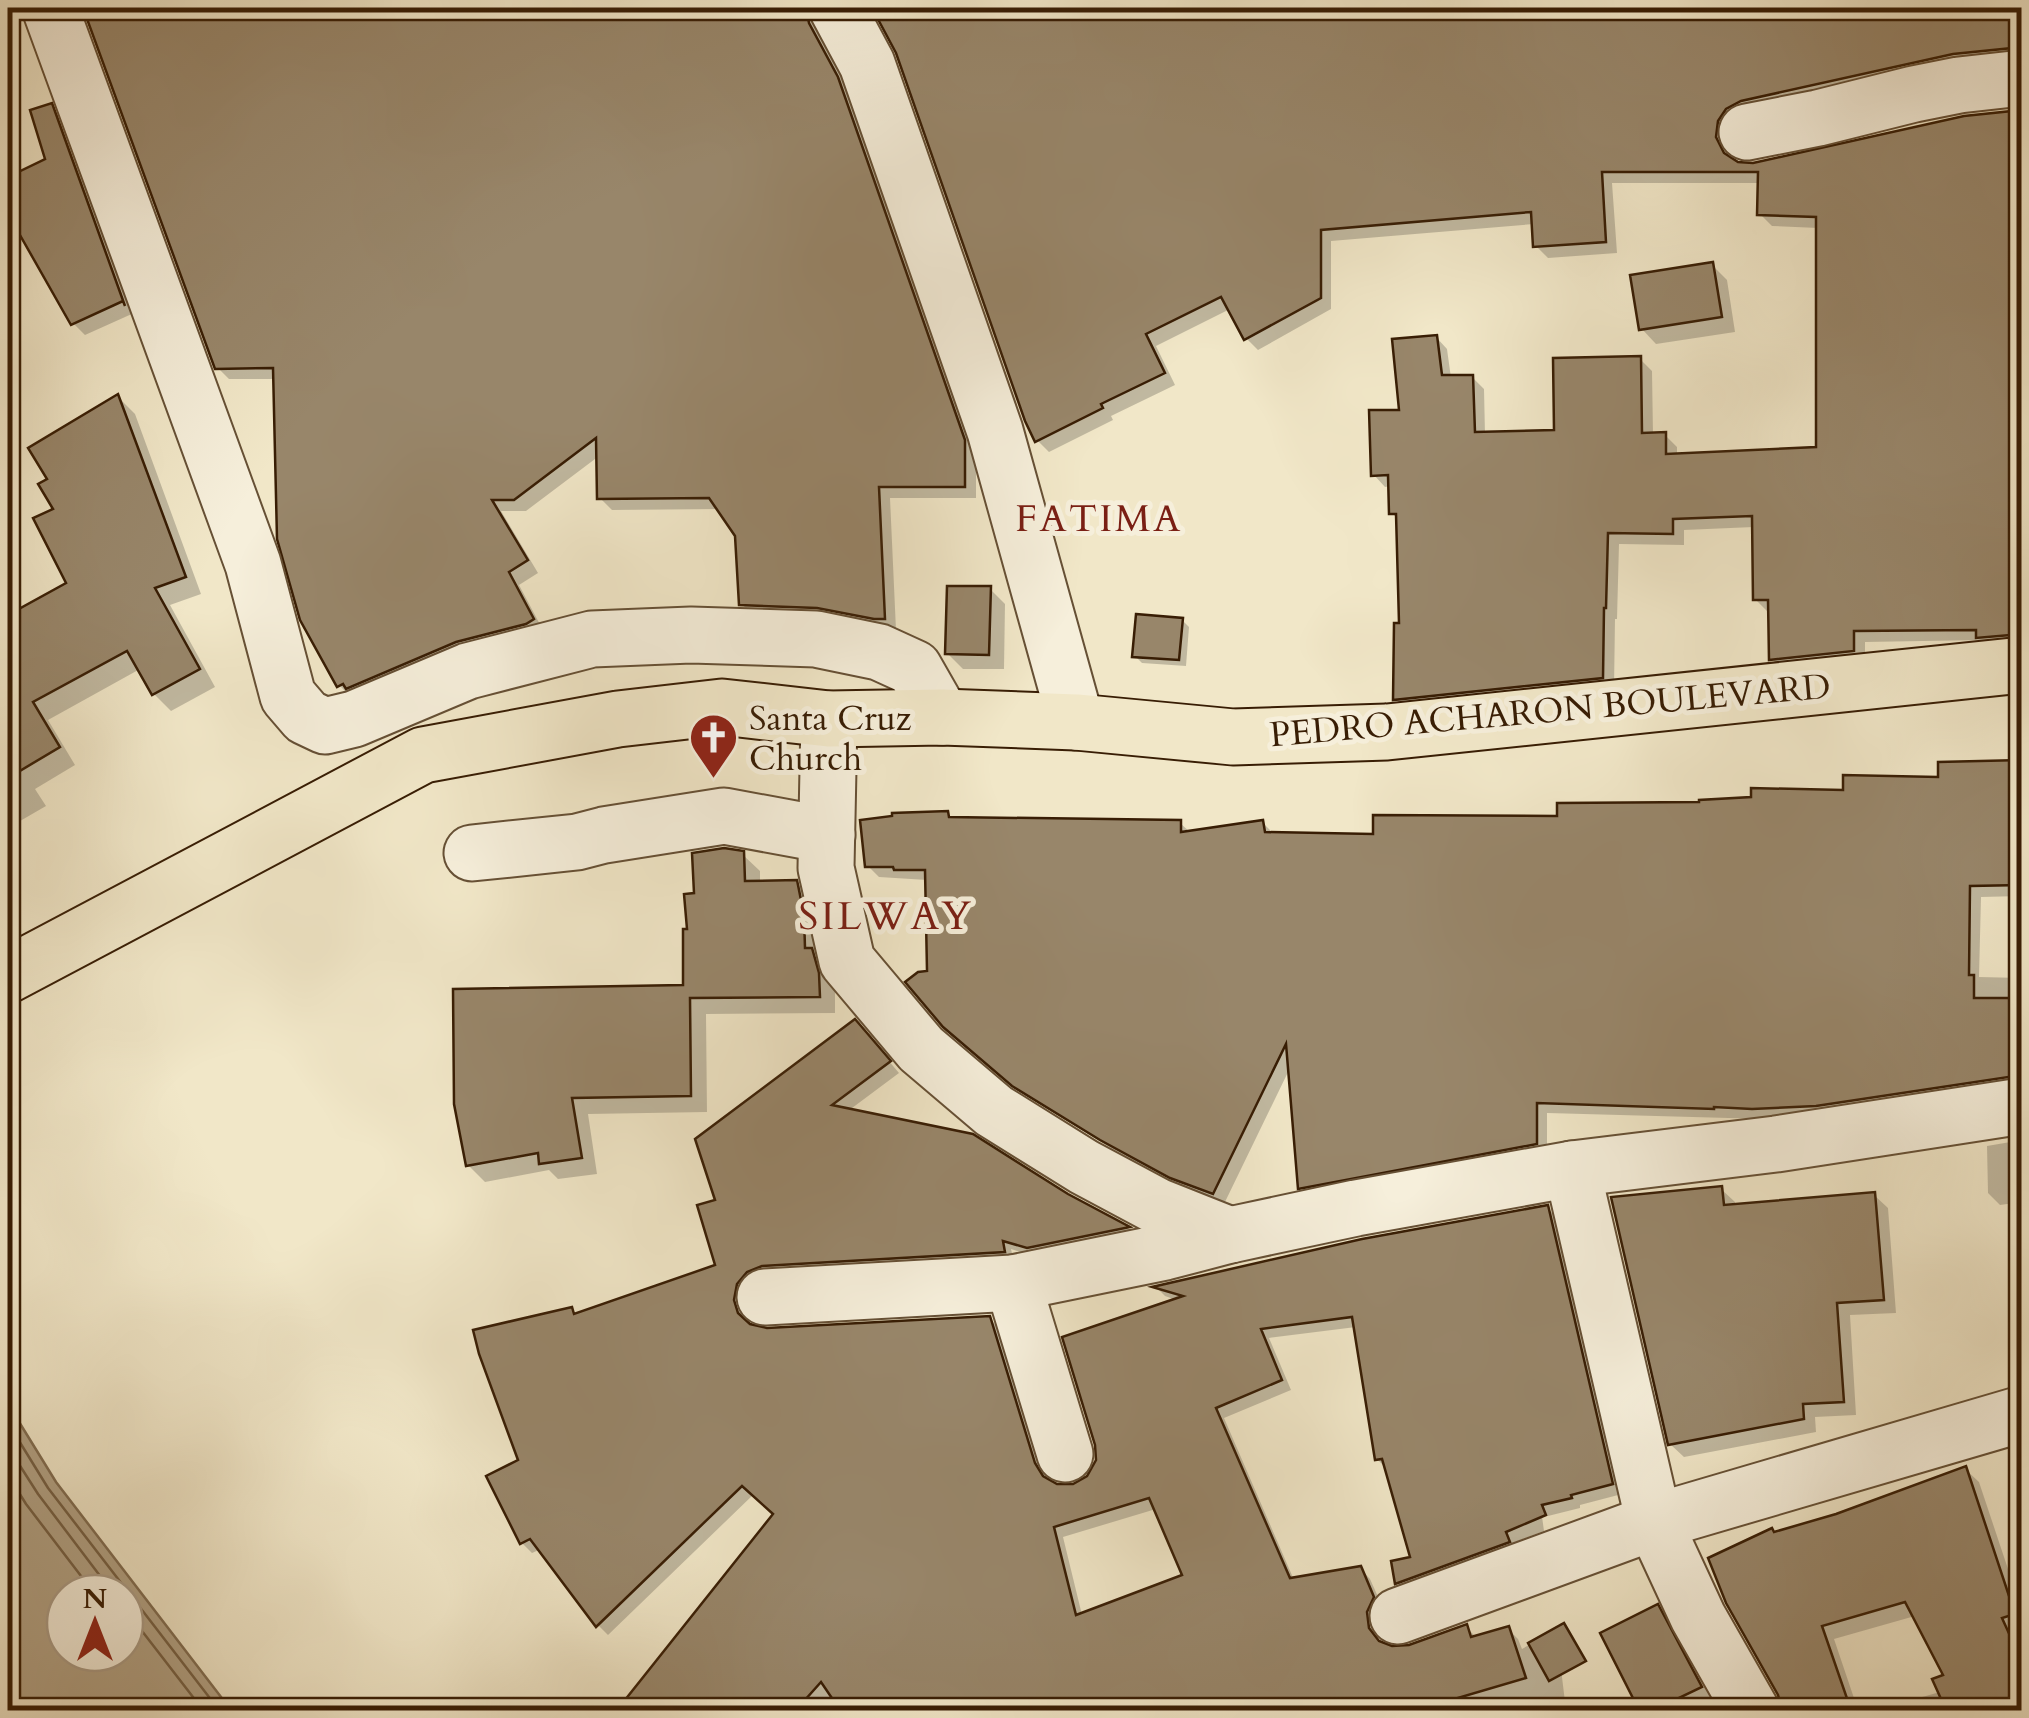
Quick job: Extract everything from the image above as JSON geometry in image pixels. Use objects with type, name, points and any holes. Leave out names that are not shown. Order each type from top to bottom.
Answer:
[{"type":"main road","name":"PEDRO ACHARON BOULEVARD","points":[[8,975],[423,755],[618,719],[722,708],[829,719],[942,717],[1076,722],[1232,737],[1387,732],[2022,665]]},
{"type":"street","points":[[50,8],[253,564],[288,696],[306,717],[325,726],[354,719],[468,671],[592,640],[691,635],[816,640],[879,652],[914,668],[942,717]]},
{"type":"street","points":[[837,8],[866,64],[995,432],[1076,722]]},
{"type":"street","points":[[1747,132],[1958,85],[2022,78]]},
{"type":"street","points":[[829,719],[826,868],[847,961],[922,1049],[994,1110],[1084,1167],[1157,1206],[1230,1235]]},
{"type":"street","points":[[472,853],[577,842],[604,834],[724,816],[827,836]]},
{"type":"street","points":[[764,1297],[1013,1283],[1356,1208],[1572,1169],[1776,1144],[2022,1106]]},
{"type":"street","points":[[1572,1169],[1654,1522],[1698,1617],[1751,1710]]},
{"type":"street","points":[[1013,1283],[1065,1454]]},
{"type":"street","points":[[1398,1616],[1654,1522],[2022,1414]]},
{"type":"water","points":[[8,1404],[56,1482],[126,1573],[45,1573],[45,1673],[145,1673],[145,1598],[231,1710],[8,1710]]},
{"type":"building","points":[[83,8],[806,8],[809,23],[838,77],[965,440],[965,487],[879,487],[885,619],[817,608],[739,605],[735,536],[709,498],[597,499],[596,438],[514,500],[492,500],[528,560],[509,572],[534,619],[456,642],[346,689],[343,684],[337,687],[300,620],[277,539],[273,368],[215,369]]},
{"type":"building","points":[[872,8],[2022,8],[2022,47],[1953,54],[1741,101],[1726,109],[1718,121],[1716,137],[1724,153],[1738,162],[1753,163],[1964,116],[2022,110],[2022,634],[1976,638],[1976,630],[1854,631],[1854,651],[1769,660],[1768,600],[1753,600],[1752,516],[1673,519],[1673,534],[1608,533],[1603,678],[1393,700],[1394,623],[1399,623],[1396,514],[1389,514],[1388,475],[1371,476],[1369,410],[1399,410],[1392,339],[1437,335],[1442,375],[1473,375],[1475,432],[1554,430],[1553,358],[1641,356],[1642,433],[1666,432],[1666,454],[1816,447],[1816,217],[1757,215],[1758,172],[1602,172],[1606,242],[1533,247],[1531,212],[1321,230],[1321,298],[1244,340],[1221,297],[1146,334],[1165,373],[1035,442],[896,53]]},
{"type":"building","points":[[52,103],[125,306],[123,301],[71,325],[8,214],[8,177],[45,159],[30,110]]},
{"type":"building","points":[[1713,262],[1722,317],[1639,330],[1630,275]]},
{"type":"building","points":[[118,394],[186,577],[155,588],[200,669],[152,695],[127,651],[33,702],[60,747],[8,778],[8,615],[66,583],[33,518],[53,509],[38,484],[47,479],[28,448]]},
{"type":"building","points":[[947,586],[991,586],[989,655],[945,654]]},
{"type":"building","points":[[1136,614],[1183,618],[1179,660],[1132,657]]},
{"type":"building","points":[[2022,760],[2022,885],[1970,886],[1969,975],[1974,975],[1974,998],[2022,998],[2022,1075],[1816,1106],[1714,1109],[1537,1103],[1537,1144],[1298,1189],[1286,1044],[1213,1194],[1170,1178],[1012,1086],[943,1027],[905,982],[918,972],[927,971],[925,870],[865,867],[860,820],[892,813],[948,811],[949,817],[1181,820],[1181,832],[1263,820],[1265,832],[1373,834],[1373,815],[1557,816],[1557,803],[1699,802],[1751,797],[1751,788],[1843,790],[1843,775],[1938,777],[1938,762]]},
{"type":"building","points":[[724,848],[744,851],[745,881],[797,880],[805,948],[812,948],[820,997],[690,998],[691,1096],[572,1098],[582,1158],[539,1164],[538,1153],[466,1166],[454,1104],[453,989],[683,985],[683,929],[687,929],[684,894],[694,893],[692,853]]},
{"type":"building","points":[[855,1019],[891,1061],[832,1105],[973,1134],[1068,1194],[1130,1227],[1027,1248],[1003,1241],[1005,1252],[762,1266],[747,1272],[737,1284],[734,1300],[738,1313],[750,1324],[767,1328],[990,1316],[1035,1463],[1043,1476],[1057,1484],[1073,1484],[1087,1476],[1096,1460],[1095,1445],[1062,1337],[1183,1296],[1152,1287],[1362,1239],[1548,1205],[1613,1484],[1542,1505],[1546,1515],[1506,1532],[1510,1542],[1395,1584],[1391,1561],[1410,1557],[1382,1459],[1375,1460],[1352,1317],[1261,1329],[1282,1380],[1216,1408],[1290,1578],[1361,1566],[1374,1597],[1367,1612],[1369,1628],[1379,1641],[1392,1646],[1409,1645],[1467,1624],[1471,1637],[1509,1626],[1526,1678],[1417,1710],[840,1710],[821,1682],[796,1710],[617,1710],[773,1514],[742,1486],[596,1627],[530,1539],[520,1544],[486,1476],[518,1460],[473,1330],[572,1307],[574,1314],[715,1265],[697,1205],[715,1200],[695,1139]],"holes":[[[1149,1498],[1182,1575],[1076,1615],[1054,1527]]]},
{"type":"building","points":[[1722,1186],[1724,1205],[1875,1192],[1884,1300],[1837,1303],[1844,1402],[1803,1404],[1804,1419],[1668,1445],[1611,1197]]},
{"type":"building","points":[[1966,1466],[2015,1614],[2002,1618],[2022,1662],[2022,1710],[1946,1710],[1932,1679],[1943,1675],[1905,1602],[1822,1626],[1851,1710],[1782,1710],[1778,1695],[1726,1603],[1708,1558],[1772,1528],[1774,1532],[1836,1514]]},
{"type":"building","points":[[1658,1604],[1702,1687],[1654,1710],[1639,1710],[1600,1633]]},
{"type":"building","points":[[1564,1623],[1586,1661],[1549,1681],[1528,1643]]},
{"type":"place","name":"Santa Cruz Church","points":[[714,780]]},
{"type":"district","name":"FATIMA","points":[[1099,518]]},
{"type":"district","name":"SILWAY","points":[[886,915]]}]
